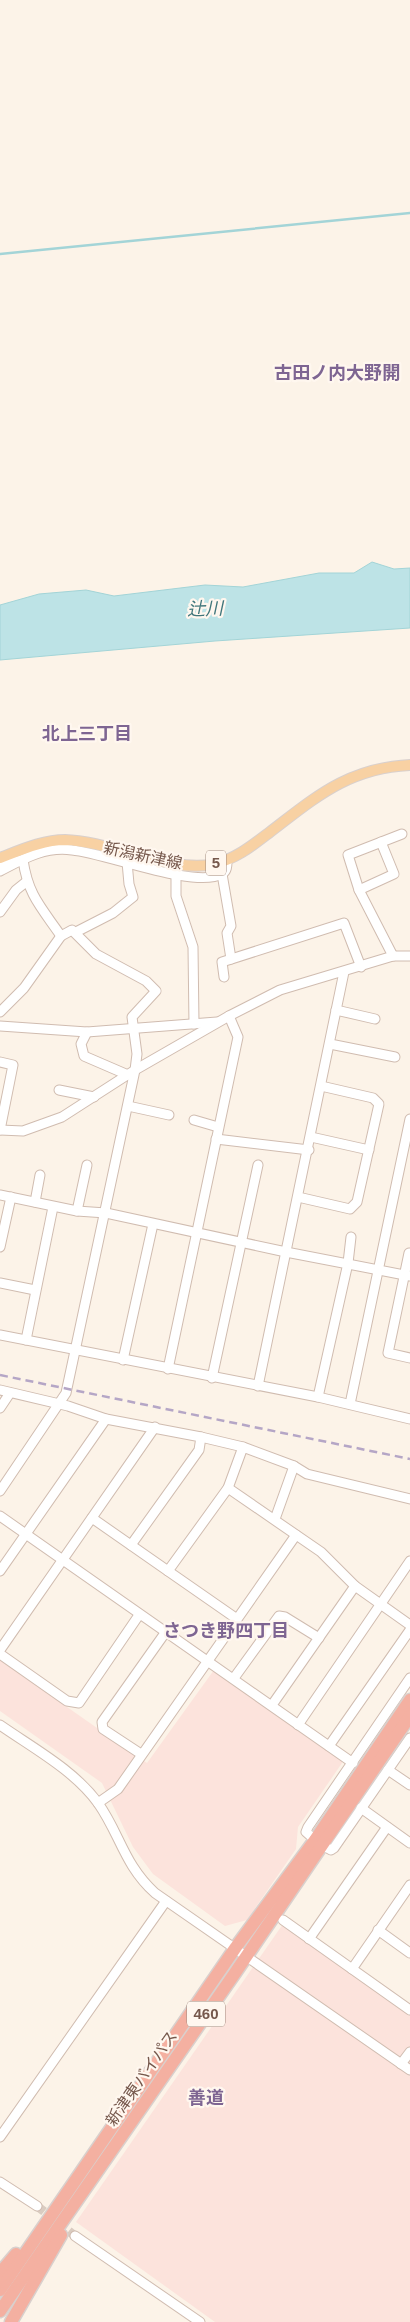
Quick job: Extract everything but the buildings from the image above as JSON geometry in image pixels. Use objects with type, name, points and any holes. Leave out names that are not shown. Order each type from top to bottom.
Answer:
[{"type":"highway","name":"新津東バイパス","points":[[0,2311],[247,1955],[410,1700]]},
{"type":"highway","name":"新津東バイパス","points":[[0,2290],[236,1947],[318,1842],[410,1716]]},
{"type":"highway","points":[[11,2322],[110,2151]]},
{"type":"highway","points":[[0,2273],[62,2200]]},
{"type":"main road","name":"新潟新津線","points":[[0,858],[46,842],[66,840],[90,843],[197,866],[227,860],[249,848],[336,784],[370,770],[410,765]]},
{"type":"street","points":[[393,956],[359,890],[348,855],[402,834]]},
{"type":"street","points":[[359,890],[394,874],[381,842]]},
{"type":"street","points":[[0,871],[40,851],[71,849],[176,875],[204,878],[222,874],[226,869],[227,860]]},
{"type":"street","points":[[0,864],[23,860]]},
{"type":"street","points":[[23,860],[26,882],[33,896],[60,936]]},
{"type":"street","points":[[76,932],[113,913],[133,897],[129,884],[127,862]]},
{"type":"street","points":[[222,874],[231,926],[227,934],[231,959]]},
{"type":"street","points":[[176,875],[176,896],[193,947],[194,1024]]},
{"type":"street","points":[[0,912],[16,890],[26,882]]},
{"type":"street","points":[[224,977],[222,962],[344,923],[361,967]]},
{"type":"street","points":[[0,1012],[24,988],[60,936],[72,930],[96,954],[146,981],[156,991],[132,1018],[132,1029],[137,1054],[132,1073],[128,1106],[67,1389],[60,1404],[0,1491]]},
{"type":"street","points":[[0,1062],[13,1065],[0,1130],[23,1131],[62,1117],[132,1073],[225,1019],[280,990],[393,956],[410,956]]},
{"type":"street","points":[[258,1386],[309,1150],[344,972]]},
{"type":"street","points":[[336,1010],[374,1019]]},
{"type":"street","points":[[0,1026],[87,1032],[194,1024],[225,1019]]},
{"type":"street","points":[[168,1369],[238,1036],[225,1019]]},
{"type":"street","points":[[87,1032],[81,1044],[84,1056],[132,1073]]},
{"type":"street","points":[[330,1044],[395,1056]]},
{"type":"street","points":[[298,1197],[350,1209],[357,1202],[379,1104],[373,1098],[321,1086]]},
{"type":"street","points":[[59,1090],[94,1097]]},
{"type":"street","points":[[128,1106],[169,1115]]},
{"type":"street","points":[[350,1404],[410,1119]]},
{"type":"street","points":[[194,1120],[218,1127]]},
{"type":"street","points":[[311,1137],[369,1150]]},
{"type":"street","points":[[216,1139],[309,1150]]},
{"type":"street","points":[[77,1211],[86,1165]]},
{"type":"street","points":[[212,1378],[258,1165]]},
{"type":"street","points":[[35,1202],[40,1175]]},
{"type":"street","points":[[0,1195],[77,1211],[106,1213],[197,1234],[407,1276]]},
{"type":"street","points":[[0,1247],[11,1197]]},
{"type":"street","points":[[26,1340],[54,1207]]},
{"type":"street","points":[[123,1360],[153,1224]]},
{"type":"street","points":[[318,1397],[348,1263],[351,1237]]},
{"type":"street","points":[[409,1253],[407,1276],[388,1353],[410,1358]]},
{"type":"street","points":[[0,1283],[35,1290]]},
{"type":"street","points":[[0,1335],[212,1378],[318,1397],[410,1419]]},
{"type":"street","points":[[0,1390],[60,1404],[106,1419],[155,1427],[243,1447],[294,1466],[307,1474],[410,1500]]},
{"type":"street","points":[[0,1408],[10,1393]]},
{"type":"street","points":[[0,1571],[106,1419]]},
{"type":"street","points":[[139,1615],[79,1703],[67,1701],[0,1652],[155,1427]]},
{"type":"street","points":[[131,1545],[198,1450],[201,1437]]},
{"type":"street","points":[[168,1571],[228,1488],[243,1447]]},
{"type":"street","points":[[275,1519],[294,1466]]},
{"type":"street","points":[[228,1488],[321,1552],[355,1586],[410,1625]]},
{"type":"street","points":[[0,1516],[353,1763]]},
{"type":"street","points":[[92,1518],[237,1619]]},
{"type":"street","points":[[98,1803],[118,1788],[296,1535]]},
{"type":"street","points":[[298,1725],[410,1561]]},
{"type":"street","points":[[272,1706],[355,1586]]},
{"type":"street","points":[[234,1678],[278,1616],[285,1617],[318,1638]]},
{"type":"street","points":[[329,1746],[410,1630]]},
{"type":"street","points":[[141,1754],[103,1729],[102,1722],[165,1633]]},
{"type":"street","points":[[410,1678],[306,1832],[331,1850],[334,1848],[410,1738]]},
{"type":"street","points":[[0,1725],[81,1784],[98,1803],[132,1867],[146,1886],[410,2070]]},
{"type":"street","points":[[388,1770],[410,1785]]},
{"type":"street","points":[[361,1808],[410,1843]]},
{"type":"street","points":[[309,1938],[387,1827]]},
{"type":"street","points":[[352,1969],[410,1885]]},
{"type":"street","points":[[0,2137],[166,1901]]},
{"type":"street","points":[[283,1920],[410,2010]]},
{"type":"street","points":[[378,1930],[410,1952]]},
{"type":"street","points":[[401,2064],[410,2052]]},
{"type":"street","points":[[0,2182],[37,2206]]},
{"type":"street","points":[[75,2236],[200,2322]]},
{"type":"shaded area","points":[[0,1660],[147,1763],[214,1670],[342,1760],[342,1763],[298,1827],[296,1849],[247,1920],[225,1926],[153,1874],[133,1847],[102,1783],[0,1711]]},
{"type":"shaded area","points":[[283,1924],[410,2013],[410,2322],[215,2322],[76,2222]]},
{"type":"water","name":"辻川","points":[[372,562],[394,569],[410,568],[410,628],[215,641],[0,660],[0,605],[39,594],[86,590],[114,596],[205,585],[243,587],[319,573],[354,573]]},
{"type":"waterway","points":[[0,254],[410,213]]},
{"type":"tunnel","points":[[37,2206],[75,2236]]},
{"type":"railway","points":[[0,1375],[410,1459]]},
{"type":"district","name":"古田ノ内大野開","points":[[337,373]]},
{"type":"district","name":"北上三丁目","points":[[87,734]]},
{"type":"district","name":"さつき野四丁目","points":[[226,1631]]},
{"type":"district","name":"善道","points":[[206,2098]]}]
